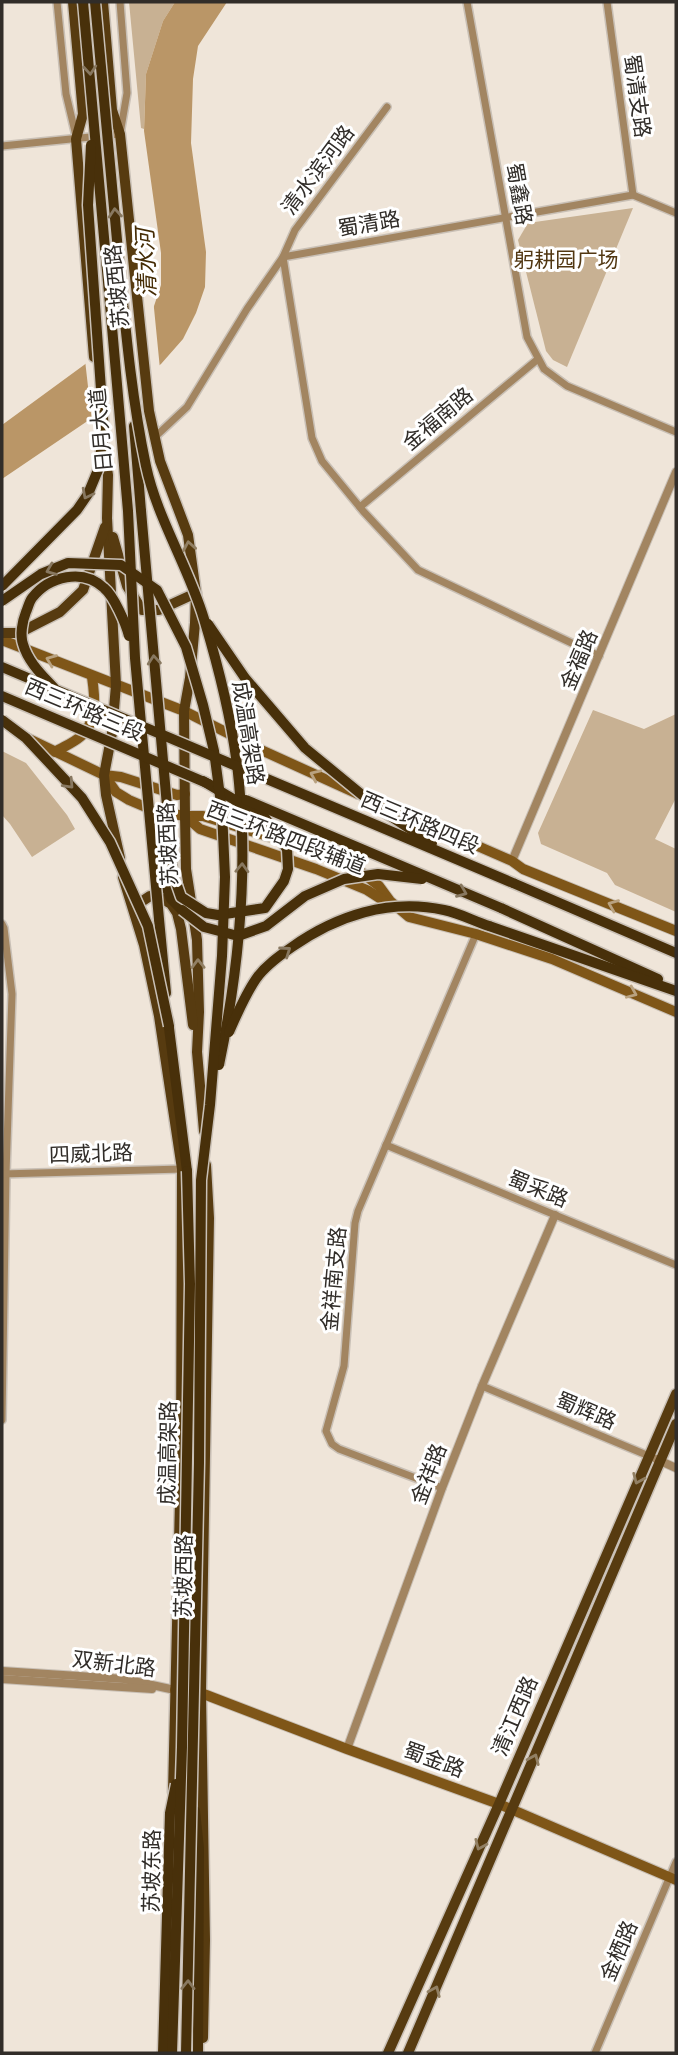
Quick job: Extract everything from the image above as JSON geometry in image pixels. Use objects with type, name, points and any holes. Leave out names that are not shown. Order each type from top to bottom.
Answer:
[{"type":"highway","name":"日月大道","points":[[83,2],[128,511],[135,658],[152,855]]},
{"type":"highway","name":"日月大道","points":[[95,2],[130,378]]},
{"type":"highway","points":[[2,586],[78,510],[98,470],[104,432],[88,205],[93,111]]},
{"type":"highway","points":[[130,378],[173,874],[181,897],[206,913],[218,915],[265,908],[284,881],[288,869],[287,849],[265,818],[203,781]]},
{"type":"highway","name":"成温高架路","points":[[130,378],[147,470],[203,615],[223,692],[239,782],[242,856],[239,920],[223,1047],[210,1105],[201,1180],[199,1463],[186,2053]]},
{"type":"highway","points":[[2,601],[41,573],[68,563],[121,565],[157,590],[186,647],[214,751],[222,811],[225,877],[222,956],[210,1105]]},
{"type":"highway","points":[[55,690],[27,653],[22,642],[22,621],[32,598],[47,585],[65,576],[85,578],[105,588],[126,623],[135,658]]},
{"type":"highway","points":[[203,615],[245,678],[305,748],[377,808],[458,859]]},
{"type":"highway","name":"西三环路三段","points":[[2,667],[148,729]]},
{"type":"highway","name":"西三环路三段","points":[[2,696],[203,781]]},
{"type":"highway","points":[[2,720],[26,738],[82,798],[110,842],[148,926],[169,1026]]},
{"type":"highway","name":"西三环路四段","points":[[148,729],[676,953]]},
{"type":"highway","points":[[203,781],[501,908],[676,989]]},
{"type":"highway","points":[[152,855],[171,900],[204,928],[238,936],[266,926],[305,896],[344,879],[378,874],[435,881]]},
{"type":"highway","name":"成温高架路","points":[[152,855],[187,1171],[190,1284],[182,1747],[170,1813],[167,2053]]},
{"type":"highway","points":[[223,1047],[238,1010],[257,978],[275,959],[311,934],[342,918],[399,906],[446,910],[676,989]]},
{"type":"highway","points":[[192,1776],[199,1848],[200,2053]]},
{"type":"main road","name":"苏坡西路","points":[[73,2],[83,114],[76,139],[99,420],[108,475],[107,518],[116,685],[112,733],[104,775],[125,889],[144,945],[159,1016],[182,1169],[181,1459],[174,1690]]},
{"type":"main road","name":"苏坡西路","points":[[103,2],[112,110],[120,134],[146,387],[160,461],[188,535],[196,593],[190,678],[184,711],[186,869],[197,940],[197,1052],[209,1218],[201,1693]]},
{"type":"main road","points":[[107,518],[127,586],[142,610],[159,610],[196,593]]},
{"type":"main road","points":[[2,633],[19,633],[60,612],[83,590],[107,518]]},
{"type":"main road","points":[[2,640],[184,711],[305,771],[512,861],[523,869],[676,931]]},
{"type":"main road","points":[[55,752],[81,736],[89,724],[94,709],[92,677]]},
{"type":"main road","points":[[2,726],[104,775],[185,794]]},
{"type":"main road","points":[[104,775],[116,792],[129,800],[155,811],[185,816]]},
{"type":"main road","name":"西三环路四段辅道","points":[[185,816],[203,816],[293,844],[356,868],[379,886],[402,912]]},
{"type":"main road","name":"西三环路四段辅道","points":[[185,816],[200,829],[316,869],[367,890],[409,917],[476,934],[552,959],[676,1012]]},
{"type":"main road","points":[[134,917],[141,902],[150,896],[157,896],[171,904],[177,913],[197,1052]]},
{"type":"main road","name":"清江西路","points":[[388,2053],[676,1394]]},
{"type":"main road","name":"清江西路","points":[[408,2053],[676,1424]]},
{"type":"main road","name":"蜀金路","points":[[174,1690],[201,1693],[499,1804],[673,1879]]},
{"type":"main road","name":"苏坡东路","points":[[167,2053],[174,1690]]},
{"type":"main road","points":[[200,2053],[205,1940],[201,1693]]},
{"type":"street","points":[[57,2],[66,94],[76,139]]},
{"type":"street","points":[[2,146],[120,134],[127,93],[120,2]]},
{"type":"street","name":"蜀鑫路","points":[[467,2],[527,337],[544,369],[567,386],[676,432]]},
{"type":"street","name":"蜀清支路","points":[[607,2],[633,195]]},
{"type":"street","name":"清水滨河路","points":[[283,257],[295,230],[387,107]]},
{"type":"street","points":[[633,195],[676,213]]},
{"type":"street","name":"蜀清路","points":[[283,257],[633,195]]},
{"type":"street","points":[[155,437],[187,407],[247,309],[283,257]]},
{"type":"street","points":[[283,257],[312,438],[322,461],[418,570],[600,656]]},
{"type":"street","name":"金福南路","points":[[360,507],[538,359]]},
{"type":"street","name":"金福路","points":[[512,861],[676,472]]},
{"type":"street","points":[[2,924],[12,994],[4,1174],[2,1420]]},
{"type":"street","name":"金祥南支路","points":[[442,1488],[338,1449],[332,1444],[326,1431],[344,1366],[355,1223],[476,934]]},
{"type":"street","name":"蜀采路","points":[[386,1145],[676,1265]]},
{"type":"street","name":"四威北路","points":[[4,1174],[182,1169]]},
{"type":"street","name":"金祥路","points":[[347,1749],[442,1488],[555,1215]]},
{"type":"street","name":"蜀辉路","points":[[482,1387],[676,1468]]},
{"type":"street","name":"双新北路","points":[[2,1671],[124,1679],[174,1690]]},
{"type":"street","name":"双新北路","points":[[2,1679],[174,1690]]},
{"type":"street","name":"金栖路","points":[[595,2053],[673,1879],[676,1862]]},
{"type":"green space","points":[[129,2],[175,2],[163,21],[146,74],[144,129],[141,128]]},
{"type":"green space","name":"躬耕园广场","points":[[633,208],[567,367],[553,360],[546,351],[518,240],[528,223]]},
{"type":"green space","points":[[593,710],[644,729],[676,714],[676,798],[655,839],[676,849],[676,912],[615,885],[607,873],[541,844],[538,833]]},
{"type":"green space","points":[[2,751],[26,763],[75,829],[32,857],[2,815]]},
{"type":"shaded area","points":[[175,2],[227,2],[198,46],[193,79],[191,143],[206,252],[205,287],[196,313],[183,339],[161,364],[89,420],[2,479],[2,425],[152,312],[161,285],[161,253],[144,131],[146,74],[163,21]]},
{"type":"pier","points":[[153,298],[160,369],[92,422],[85,360],[149,310]]},
{"type":"water label","name":"清水河","points":[[146,263]]}]
